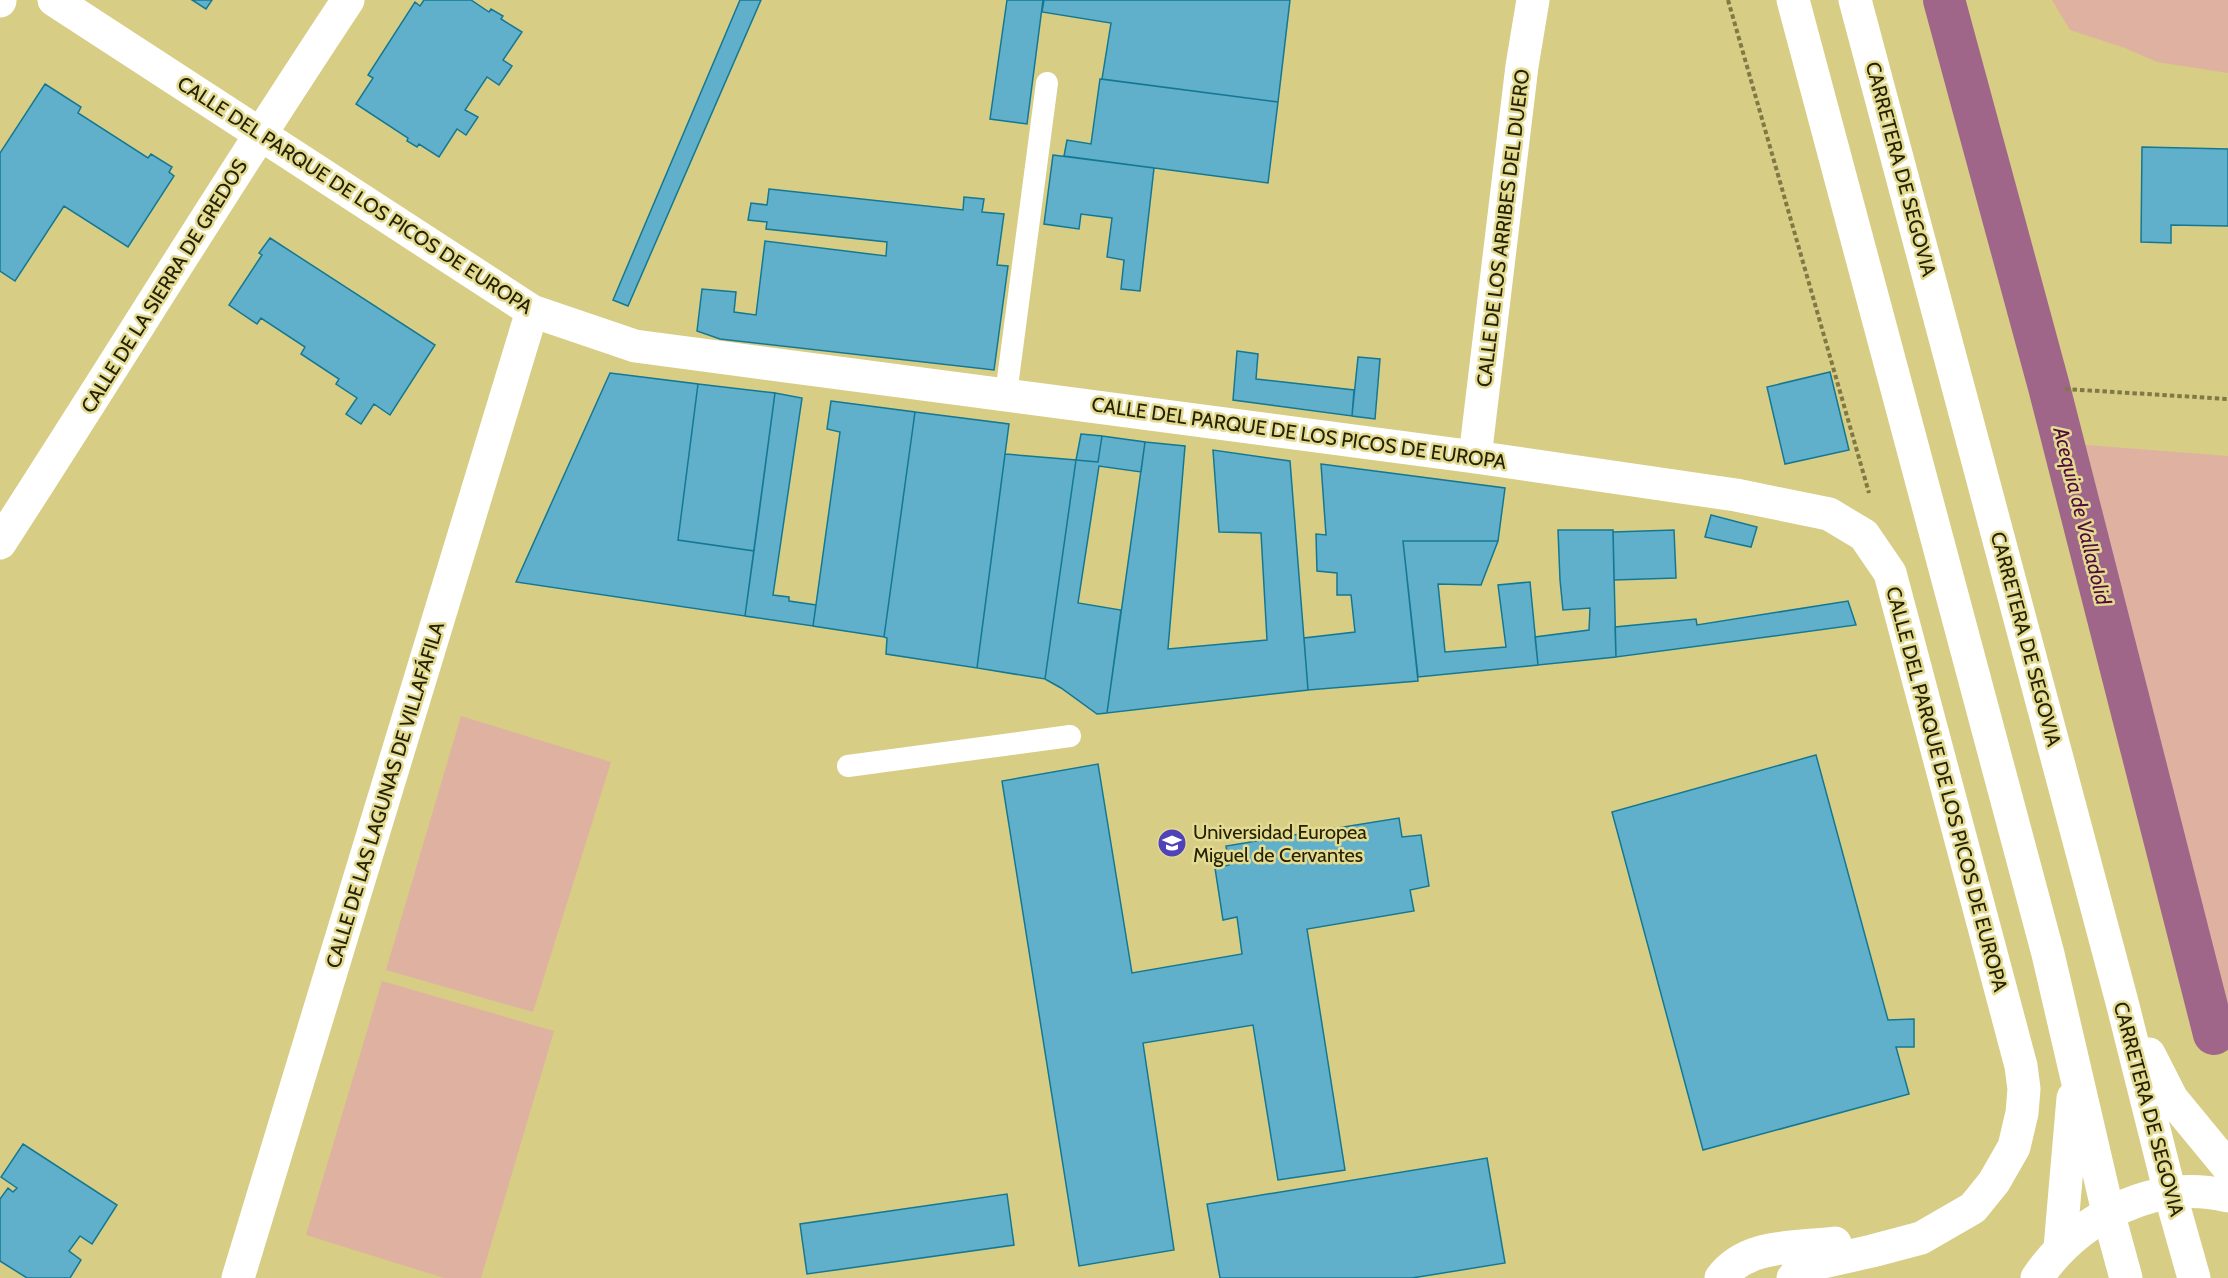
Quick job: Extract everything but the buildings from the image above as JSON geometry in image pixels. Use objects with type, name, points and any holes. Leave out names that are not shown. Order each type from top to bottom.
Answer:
[{"type":"street","name":"CALLE DEL PARQUE DE LOS PICOS DE EUROPA","points":[[54,0],[532,311],[635,346],[1475,457],[1736,495],[1829,514],[1864,535],[1890,573],[2015,1044],[2024,1089],[2019,1130],[2014,1147],[1994,1182],[1973,1208],[1921,1238],[1872,1239],[1794,1263],[1771,1258],[1758,1268],[1752,1278]]},
{"type":"street","name":"CALLE DE LA SIERRA DE GREDOS","points":[[0,543],[260,133],[348,0]]},
{"type":"street","name":"CALLE DE LOS ARRIBES DEL DUERO","points":[[1475,457],[1522,66],[1533,0]]},
{"type":"street","points":[[1793,0],[2048,954],[2108,1212],[2126,1278]]},
{"type":"street","name":"CARRETERA DE SEGOVIA","points":[[1855,0],[2194,1278]]},
{"type":"street","name":"CALLE DE LAS LAGUNAS DE VILLAFÁFILA","points":[[238,1278],[532,311]]},
{"type":"street","points":[[2122,1002],[2172,1099],[2228,1167]]},
{"type":"street","points":[[2060,1248],[2075,1067]]},
{"type":"street","points":[[2037,1278],[2060,1248],[2108,1212],[2139,1200],[2170,1193],[2215,1193],[2228,1196]]},
{"type":"street","name":"CALLE DEL PARQUE DE LOS PICOS DE EUROPA","points":[[1721,1278],[1738,1262],[1754,1253],[1794,1263]]},
{"type":"lane","points":[[1006,394],[1047,83]]},
{"type":"lane","points":[[848,766],[1070,736]]},
{"type":"path","points":[[1728,0],[1875,514],[1864,535]]},
{"type":"path","points":[[2065,389],[2228,399]]},
{"type":"shaded area","points":[[2052,0],[2228,0],[2228,73],[2157,62],[2125,48],[2070,30]]},
{"type":"shaded area","points":[[2047,442],[2228,456],[2228,1035]]},
{"type":"shaded area","points":[[461,716],[611,762],[533,1012],[386,970]]},
{"type":"shaded area","points":[[382,981],[554,1031],[481,1278],[444,1278],[306,1235]]},
{"type":"waterway","name":"Acequia de Valladolid","points":[[1944,0],[2049,387],[2214,1034]]},
{"type":"place","name":"Universidad Europea Miguel de Cervantes","points":[[1172,843]]}]
